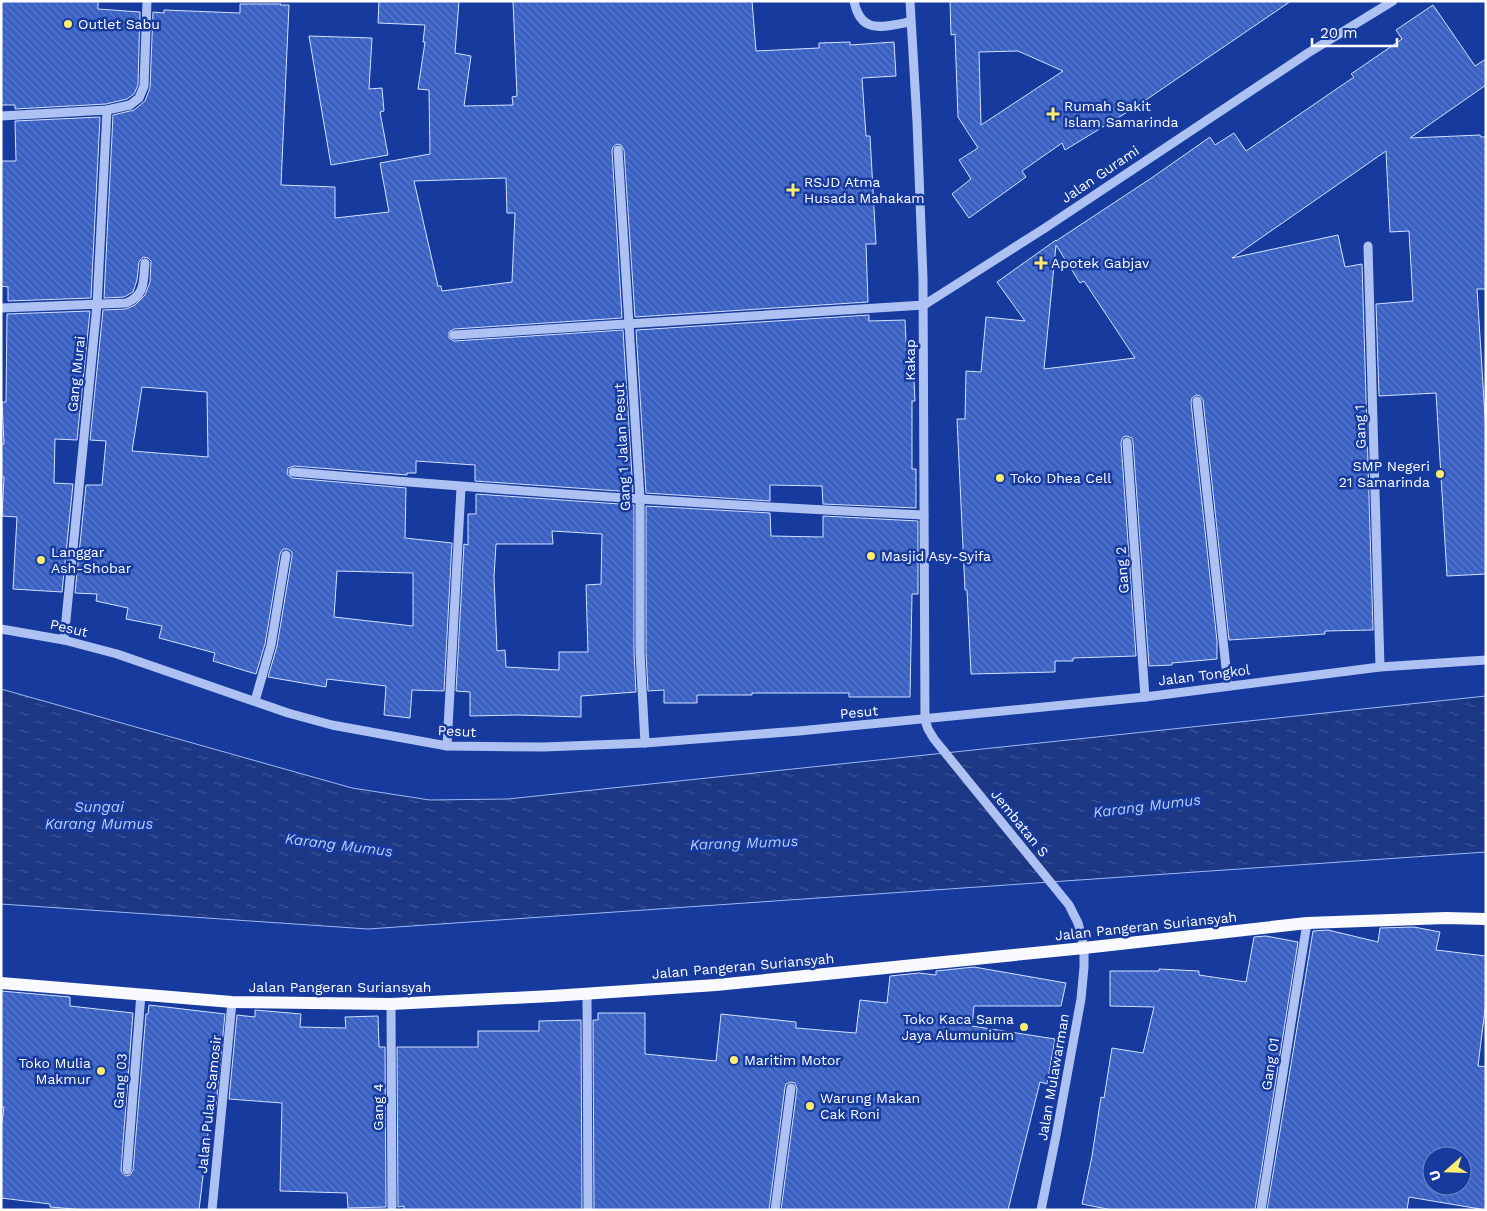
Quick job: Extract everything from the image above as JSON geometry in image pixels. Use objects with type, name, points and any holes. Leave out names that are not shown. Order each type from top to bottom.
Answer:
[{"type":"main road","name":"Jalan Pangeran Suriansyah","points":[[1,983],[232,1002],[391,1004],[716,985],[1084,948],[1307,923],[1446,918],[1486,919]]},
{"type":"street","points":[[1,116],[107,110],[130,105],[139,98],[144,86],[147,1]]},
{"type":"street","points":[[854,1],[857,14],[869,26],[881,27],[910,22]]},
{"type":"street","name":"Kakap","points":[[910,1],[924,305],[925,720]]},
{"type":"street","name":"Jalan Gurami","points":[[924,305],[1045,228],[1308,53],[1393,1]]},
{"type":"street","name":"Gang Murai","points":[[64,640],[97,305],[107,110]]},
{"type":"street","name":"Gang 1 Jalan Pesut","points":[[618,150],[640,499],[640,652],[645,743]]},
{"type":"street","name":"Gang 1","points":[[1368,246],[1380,667]]},
{"type":"street","points":[[1,308],[126,303],[141,293],[145,263]]},
{"type":"street","points":[[454,335],[924,305]]},
{"type":"street","points":[[1197,401],[1228,686]]},
{"type":"street","name":"Gang 2","points":[[1127,442],[1146,696]]},
{"type":"street","points":[[293,472],[461,488],[924,515]]},
{"type":"street","points":[[447,746],[461,488]]},
{"type":"street","points":[[255,701],[271,645],[286,555]]},
{"type":"street","name":"Pesut","points":[[1,629],[64,640],[117,654],[288,713],[332,725],[447,746],[544,747],[645,743],[799,732],[925,720]]},
{"type":"street","name":"Jalan Tongkol","points":[[925,720],[1146,696],[1380,667],[1486,660]]},
{"type":"street","name":"Jembatan S","points":[[925,720],[928,729],[937,743],[1069,905],[1078,923],[1084,948]]},
{"type":"street","name":"Gang 01","points":[[1261,1210],[1307,923]]},
{"type":"street","name":"Jalan Mulawarman","points":[[1041,1210],[1081,999],[1084,948]]},
{"type":"street","name":"Gang 03","points":[[127,1170],[141,994]]},
{"type":"street","points":[[587,994],[588,1210]]},
{"type":"street","name":"Jalan Pulau Samosir","points":[[212,1210],[232,1002]]},
{"type":"street","name":"Gang 4","points":[[391,1004],[392,1210]]},
{"type":"street","points":[[775,1210],[791,1088]]},
{"type":"water","name":"Sungai Karang Mumus","points":[[1,689],[352,788],[430,800],[508,799],[1486,696],[1486,852],[368,929],[1,904]]},
{"type":"building","points":[[1,1],[98,1],[98,9],[140,12],[138,85],[134,94],[127,99],[106,104],[15,109],[15,105],[1,105]]},
{"type":"building","points":[[379,1],[459,1],[455,53],[471,56],[464,106],[513,105],[512,97],[517,96],[513,1],[752,1],[756,51],[819,48],[819,43],[850,42],[850,45],[894,42],[896,76],[862,78],[866,136],[870,136],[876,244],[866,244],[868,302],[635,317],[624,150],[621,145],[617,144],[612,150],[622,318],[454,329],[449,332],[449,338],[454,341],[623,330],[633,492],[475,481],[475,465],[416,461],[416,473],[407,473],[407,475],[294,466],[288,468],[287,474],[292,478],[406,488],[405,538],[452,543],[444,691],[412,690],[410,718],[384,715],[386,686],[327,679],[326,687],[268,677],[277,646],[292,556],[292,552],[288,549],[283,549],[280,554],[265,644],[256,674],[213,661],[215,653],[159,638],[162,626],[126,619],[128,608],[96,601],[97,594],[75,593],[86,485],[102,485],[106,441],[90,440],[103,310],[126,309],[135,305],[145,295],[150,282],[151,261],[143,257],[139,262],[137,280],[133,292],[124,297],[104,298],[113,115],[134,110],[145,101],[150,88],[153,12],[164,13],[164,10],[240,13],[240,4],[289,5],[281,185],[335,187],[335,218],[389,212],[380,163],[430,154],[429,90],[418,89],[425,42],[423,42],[425,25],[378,23]],"holes":[[[506,178],[507,213],[515,213],[512,282],[442,291],[441,286],[438,286],[414,181]],[[142,387],[207,392],[208,457],[132,451]],[[337,571],[413,573],[413,626],[334,617]]]},
{"type":"building","name":"Rumah Sakit Islam Samarinda","points":[[950,1],[1291,1],[1134,108],[1065,150],[1062,143],[1022,171],[1026,177],[969,218],[952,194],[971,179],[959,160],[978,148],[958,117],[955,34],[951,35]],"holes":[[[1018,51],[1063,71],[981,125],[979,52]]]},
{"type":"building","points":[[1433,5],[1475,66],[1486,59],[1486,85],[1410,138],[1480,135],[1481,137],[1486,137],[1486,289],[1477,289],[1486,433],[1486,574],[1447,576],[1436,393],[1379,396],[1376,304],[1413,301],[1409,231],[1390,232],[1386,151],[1232,258],[1338,235],[1345,267],[1362,264],[1373,630],[1325,631],[1325,634],[1229,640],[1203,400],[1200,396],[1196,395],[1192,398],[1191,402],[1217,641],[1217,659],[1149,666],[1133,442],[1132,438],[1127,436],[1123,437],[1121,442],[1136,656],[1073,658],[1073,661],[1055,661],[1055,672],[971,674],[957,419],[965,419],[966,371],[981,372],[986,317],[1025,321],[997,282],[1056,240],[1150,179],[1210,137],[1215,145],[1234,133],[1246,151],[1354,77],[1351,74],[1402,39],[1396,30]],"holes":[[[1056,245],[1080,283],[1084,281],[1135,358],[1044,369]]]},
{"type":"building","points":[[309,36],[372,38],[369,89],[382,88],[384,111],[380,112],[388,155],[331,165]]},
{"type":"building","points":[[100,117],[91,298],[8,301],[8,287],[1,286],[1,161],[16,161],[15,121]]},
{"type":"building","points":[[90,311],[77,440],[55,439],[54,483],[73,484],[62,592],[13,589],[17,517],[2,516],[4,477],[1,477],[1,444],[4,444],[2,402],[6,402],[7,314]]},
{"type":"building","points":[[869,315],[869,321],[905,320],[907,362],[913,362],[915,401],[912,401],[912,469],[916,469],[916,508],[823,504],[822,486],[770,485],[770,501],[646,493],[636,330]]},
{"type":"building","points":[[476,494],[634,505],[634,652],[636,692],[581,696],[581,717],[470,716],[470,692],[456,691],[464,544],[468,545],[468,514],[476,514]],"holes":[[[552,531],[602,534],[601,584],[586,585],[588,652],[559,652],[559,670],[506,667],[505,650],[497,651],[494,577],[496,544],[553,544]]]},
{"type":"building","points":[[646,506],[770,513],[771,536],[823,537],[823,516],[918,521],[918,594],[912,594],[910,697],[849,697],[849,693],[752,693],[752,695],[697,695],[697,703],[664,703],[664,690],[648,691],[646,652]]},
{"type":"building","points":[[1414,927],[1440,932],[1436,950],[1486,956],[1486,1001],[1478,1066],[1486,1067],[1486,1210],[1409,1197],[1407,1210],[1267,1210],[1313,931],[1328,930],[1378,942],[1380,928]]},
{"type":"building","points":[[1266,936],[1298,942],[1255,1210],[1112,1210],[1082,1204],[1101,1097],[1104,1098],[1112,1048],[1143,1053],[1154,1007],[1110,1006],[1110,971],[1159,971],[1159,969],[1199,971],[1199,975],[1246,982],[1254,937]]},
{"type":"building","points":[[974,967],[1066,983],[1061,1006],[974,1006],[972,1026],[1055,1039],[1047,1084],[1040,1082],[1008,1210],[781,1210],[797,1089],[795,1083],[791,1082],[786,1084],[785,1087],[769,1210],[594,1210],[593,1020],[598,1020],[598,1013],[645,1013],[645,1054],[716,1061],[721,1014],[796,1022],[796,1028],[856,1033],[860,1000],[887,1003],[890,976],[919,973],[936,975],[936,971]]},
{"type":"building","points":[[1,991],[70,997],[70,1006],[133,1013],[121,1170],[126,1176],[130,1175],[133,1170],[146,1014],[148,1014],[149,1005],[225,1014],[216,1106],[212,1105],[199,1210],[86,1210],[50,1207],[50,1204],[1,1198],[1,1129],[4,1107],[1,1107]]},
{"type":"building","points":[[255,1010],[301,1014],[300,1027],[346,1028],[345,1017],[378,1016],[379,1047],[385,1047],[386,1207],[348,1208],[347,1193],[280,1191],[282,1103],[229,1099],[237,1015],[255,1017]]},
{"type":"building","points":[[581,1020],[582,1210],[404,1210],[404,1206],[398,1207],[397,1047],[478,1047],[478,1031],[539,1031],[539,1021]]},
{"type":"place","name":"Outlet Sabu","points":[[68,24]]},
{"type":"place","name":"Rumah Sakit Islam Samarinda","points":[[1053,114]]},
{"type":"place","name":"RSJD Atma Husada Mahakam","points":[[793,190]]},
{"type":"place","name":"Apotek Gabjav","points":[[1041,263]]},
{"type":"place","name":"SMP Negeri 21 Samarinda","points":[[1440,474]]},
{"type":"place","name":"Toko Dhea Cell","points":[[1000,478]]},
{"type":"place","name":"Masjid Asy-Syifa","points":[[871,556]]},
{"type":"place","name":"Langgar Ash-Shobar","points":[[41,560]]},
{"type":"place","name":"Toko Kaca Sama Jaya Alumunium","points":[[1024,1027]]},
{"type":"place","name":"Maritim Motor","points":[[734,1060]]},
{"type":"place","name":"Toko Mulia Makmur","points":[[101,1071]]},
{"type":"place","name":"Warung Makan Cak Roni","points":[[810,1106]]},
{"type":"water label","name":"Karang Mumus","points":[[1147,806]]},
{"type":"water label","name":"Karang Mumus","points":[[744,843]]},
{"type":"water label","name":"Karang Mumus","points":[[339,845]]}]
